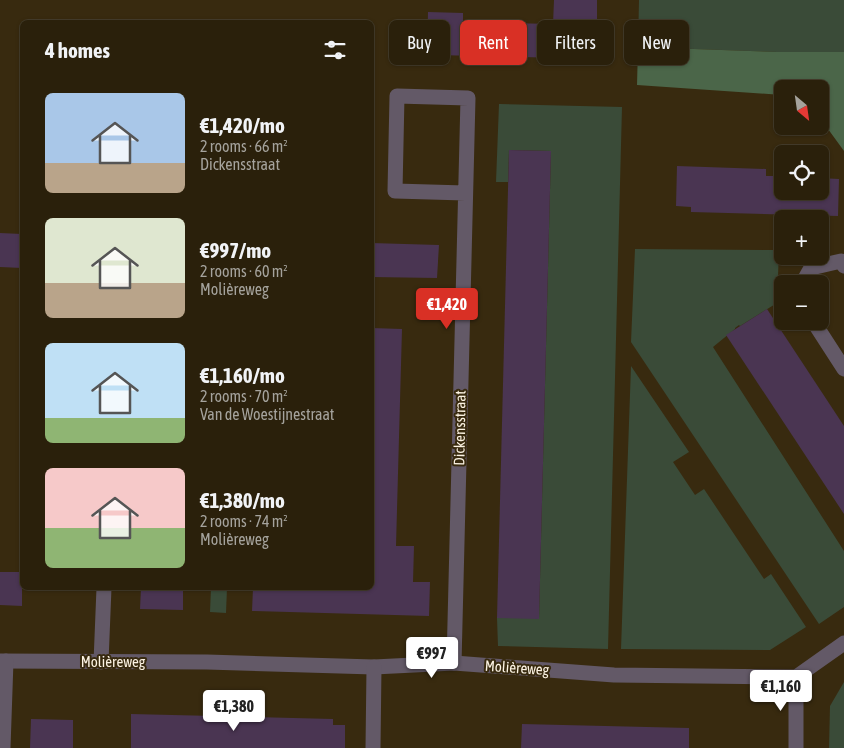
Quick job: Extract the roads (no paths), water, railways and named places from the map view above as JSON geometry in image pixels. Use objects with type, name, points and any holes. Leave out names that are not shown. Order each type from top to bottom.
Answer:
[{"type":"street","name":"Dickensstraat","points":[[454,663],[468,98],[397,96],[395,191],[465,193]]},
{"type":"street","points":[[807,275],[811,268],[841,261],[844,266]]},
{"type":"street","points":[[819,330],[844,369]]},
{"type":"street","points":[[101,662],[104,590]]},
{"type":"street","points":[[796,748],[796,677],[844,644]]},
{"type":"street","name":"Molièreweg","points":[[3,661],[207,662],[374,667],[454,663],[614,675],[796,677]]},
{"type":"street","points":[[3,661],[3,748]]},
{"type":"street","points":[[373,748],[374,667]]}]
